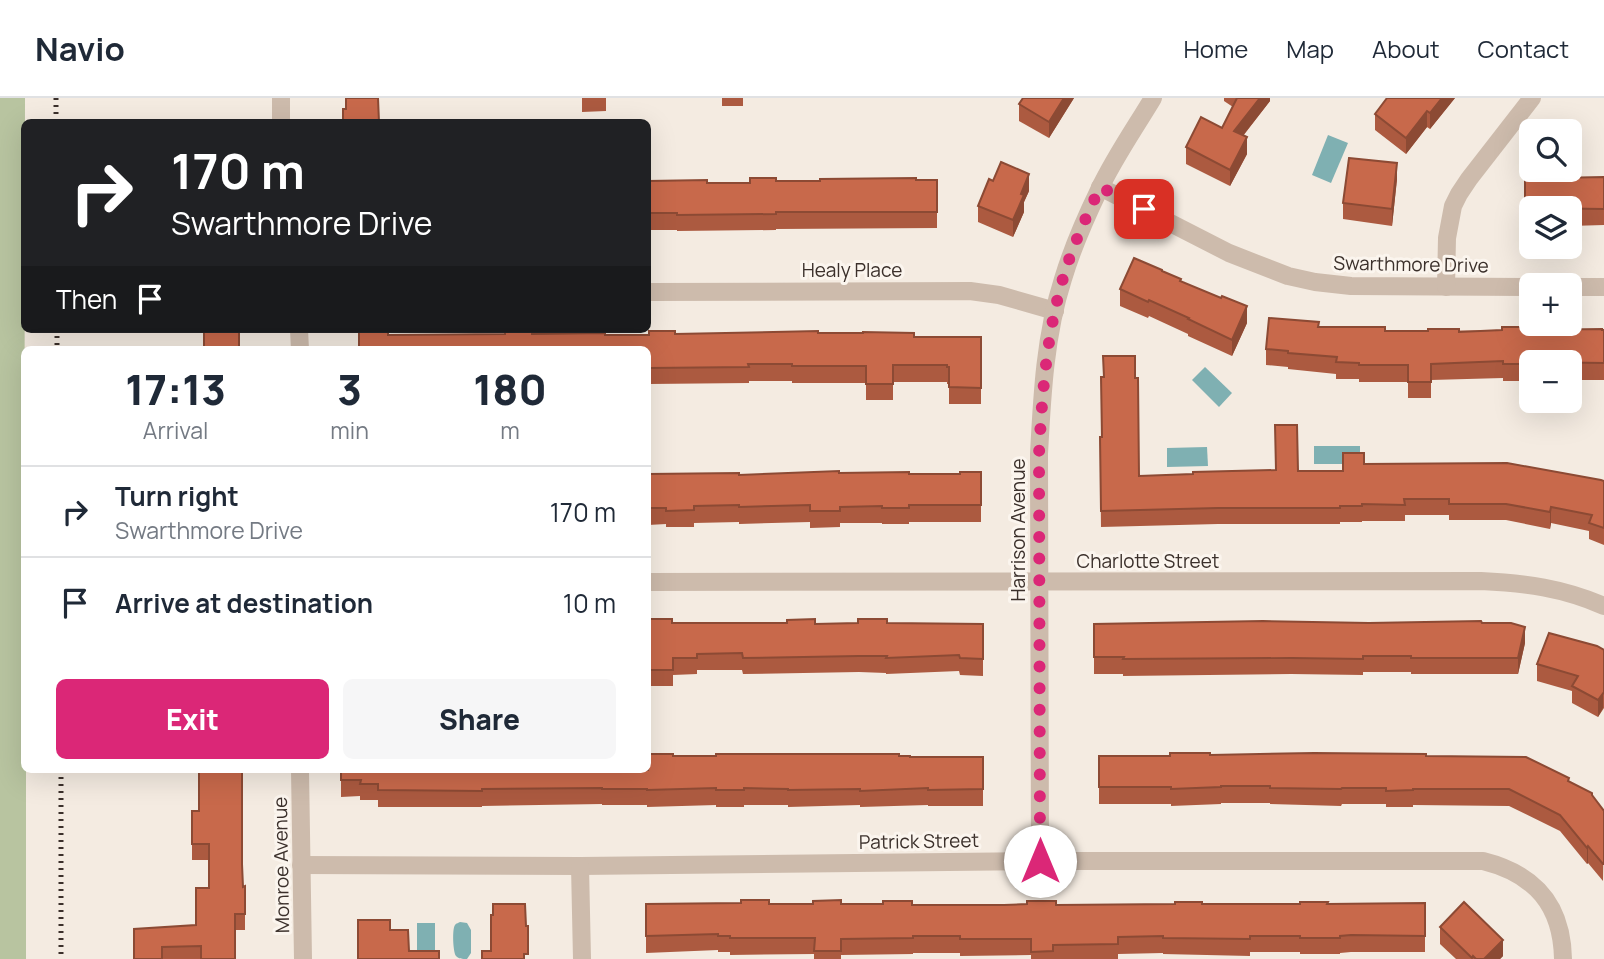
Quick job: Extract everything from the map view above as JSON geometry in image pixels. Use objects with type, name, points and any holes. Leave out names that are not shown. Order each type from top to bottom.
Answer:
[{"type":"street","points":[[281,98],[281,119]]},
{"type":"street","name":"Harrison Avenue","points":[[1040,861],[1039,454],[1042,394],[1055,311],[1072,254],[1100,187],[1153,98]]},
{"type":"street","points":[[1446,287],[1447,238],[1453,206],[1469,179],[1532,98]]},
{"type":"street","name":"Swarthmore Drive","points":[[1100,187],[1229,253],[1288,276],[1351,286],[1519,287]]},
{"type":"street","points":[[1582,287],[1604,287]]},
{"type":"street","name":"Healy Place","points":[[651,292],[970,291],[999,295],[1055,311]]},
{"type":"street","name":"Charlotte Street","points":[[651,582],[1481,581],[1538,585],[1604,606]]},
{"type":"street","name":"Monroe Avenue","points":[[300,773],[303,959]]},
{"type":"street","name":"Patrick Street","points":[[301,865],[1483,861],[1523,876],[1543,895],[1559,926],[1563,959]]},
{"type":"street","points":[[580,866],[582,959]]},
{"type":"green space","points":[[0,98],[25,98],[25,119],[21,119],[21,333],[25,333],[25,346],[21,346],[21,773],[26,773],[26,959],[0,959]]},
{"type":"water","points":[[1328,135],[1348,143],[1331,183],[1312,175]]},
{"type":"water","points":[[1205,367],[1232,393],[1219,407],[1192,380]]},
{"type":"water","points":[[1314,446],[1360,446],[1360,464],[1314,464]]},
{"type":"water","points":[[1207,447],[1208,466],[1167,467],[1167,448]]},
{"type":"water","points":[[460,922],[467,923],[471,930],[471,953],[467,959],[457,957],[454,950],[454,927]]},
{"type":"water","points":[[417,923],[435,923],[435,959],[417,959]]},
{"type":"building","points":[[346,98],[378,98],[379,119],[343,119],[343,109],[346,109]]},
{"type":"building","points":[[1023,98],[1064,98],[1049,122],[1019,104]]},
{"type":"building","points":[[1237,98],[1260,98],[1234,131],[1247,137],[1230,170],[1186,147],[1201,117],[1222,128]]},
{"type":"building","points":[[1387,98],[1442,98],[1430,113],[1427,111],[1406,138],[1375,114]]},
{"type":"building","points":[[1349,158],[1397,163],[1392,209],[1343,203]]},
{"type":"building","points":[[1001,162],[1029,174],[1021,194],[1024,195],[1013,220],[978,206],[989,179],[993,181]]},
{"type":"building","points":[[1582,177],[1604,177],[1604,209],[1582,209],[1582,196],[1525,196],[1525,182],[1582,182]]},
{"type":"building","points":[[750,178],[776,178],[776,181],[916,178],[937,180],[937,212],[651,213],[651,181],[707,180],[707,183],[750,183]]},
{"type":"building","points":[[1134,258],[1181,279],[1180,281],[1247,306],[1232,340],[1189,318],[1120,289]]},
{"type":"building","points":[[1269,318],[1319,322],[1318,327],[1385,327],[1385,331],[1459,329],[1459,332],[1519,327],[1519,336],[1582,336],[1582,329],[1604,330],[1604,363],[1582,363],[1582,350],[1519,350],[1519,364],[1503,364],[1503,361],[1431,364],[1431,382],[1408,382],[1408,365],[1359,365],[1336,362],[1337,357],[1266,349]]},
{"type":"building","points":[[651,331],[675,331],[675,334],[818,331],[914,333],[914,337],[981,337],[981,388],[949,387],[947,365],[893,365],[893,384],[866,384],[866,366],[748,364],[749,367],[651,368],[651,346],[359,346],[359,333],[649,335]]},
{"type":"building","points":[[204,333],[239,333],[239,346],[204,346]]},
{"type":"building","points":[[1103,356],[1135,356],[1135,378],[1138,378],[1139,476],[1276,470],[1275,425],[1297,425],[1298,471],[1343,471],[1343,453],[1364,453],[1364,464],[1507,463],[1604,481],[1604,528],[1589,523],[1592,515],[1551,507],[1550,512],[1506,504],[1449,504],[1449,499],[1404,499],[1405,505],[1362,504],[1340,508],[1101,511]]},
{"type":"building","points":[[839,471],[909,474],[981,472],[981,505],[840,507],[840,511],[810,511],[810,505],[694,506],[694,510],[666,511],[666,508],[651,508],[651,474],[739,475]]},
{"type":"building","points":[[651,619],[672,619],[672,623],[787,623],[787,620],[815,619],[815,624],[887,619],[887,623],[983,624],[983,659],[960,658],[959,655],[743,658],[742,653],[697,654],[697,658],[673,658],[673,670],[651,670]]},
{"type":"building","points":[[1481,621],[1525,627],[1518,658],[1094,657],[1094,624]]},
{"type":"building","points":[[1549,633],[1604,650],[1604,692],[1598,700],[1572,686],[1578,676],[1537,664]]},
{"type":"building","points":[[1170,753],[1526,757],[1569,778],[1568,781],[1592,793],[1604,811],[1604,864],[1560,815],[1509,789],[1386,791],[1386,788],[1270,786],[1171,789],[1099,787],[1099,756],[1170,756]]},
{"type":"building","points":[[651,754],[899,754],[910,757],[983,757],[983,789],[378,790],[378,784],[360,784],[361,780],[341,780],[341,773],[651,773]]},
{"type":"building","points":[[199,773],[242,773],[245,914],[235,914],[235,959],[201,959],[201,946],[162,947],[162,959],[134,959],[134,929],[196,925],[196,888],[209,888],[209,844],[192,844],[192,811],[199,811]]},
{"type":"building","points":[[741,900],[769,900],[769,904],[813,904],[813,901],[841,900],[841,904],[912,901],[912,905],[1004,905],[1027,904],[1027,901],[1056,901],[1056,905],[1175,902],[1425,903],[1425,936],[1250,936],[1250,939],[1118,937],[1118,944],[1053,945],[1053,951],[1031,952],[1031,939],[960,939],[960,936],[841,939],[841,951],[814,951],[815,938],[730,938],[718,934],[646,936],[646,904],[741,903]]},
{"type":"building","points":[[1464,902],[1503,940],[1484,959],[1472,958],[1440,927]]},
{"type":"building","points":[[493,904],[525,904],[528,954],[524,954],[524,959],[482,959],[482,951],[491,951]]},
{"type":"building","points":[[358,920],[390,920],[390,930],[408,930],[409,951],[439,951],[439,959],[358,959]]},
{"type":"railway","points":[[56,98],[56,119]]},
{"type":"railway","points":[[57,333],[57,346]]},
{"type":"railway","points":[[61,773],[61,959]]},
{"type":"route","points":[[1040,861],[1039,454],[1042,394],[1048,353],[1062,281],[1100,187],[1144,209]]}]
